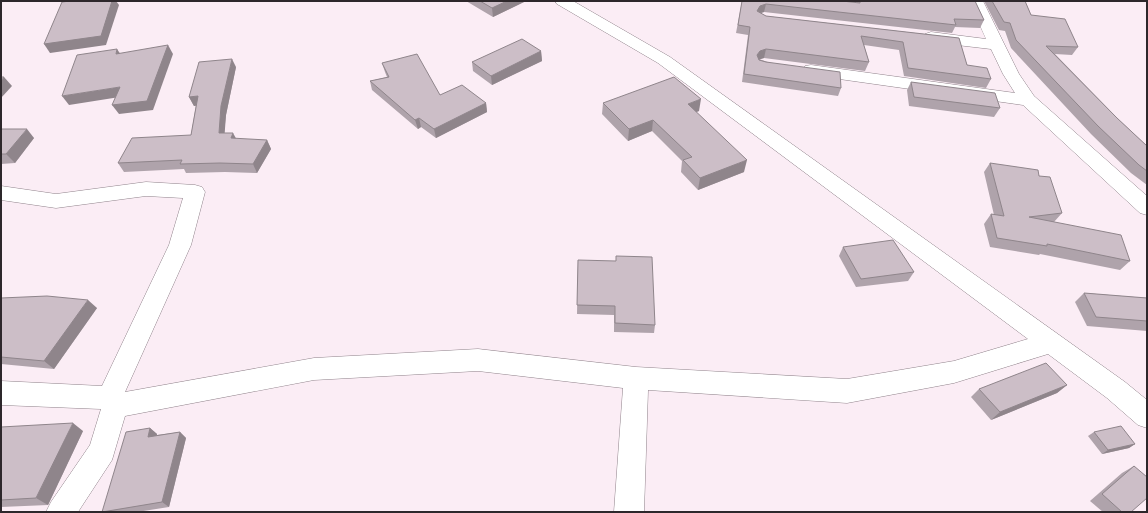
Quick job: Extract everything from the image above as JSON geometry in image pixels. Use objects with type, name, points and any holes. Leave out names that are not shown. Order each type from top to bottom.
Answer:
[{"type":"street","points":[[562,1],[664,60],[1116,390],[1147,416]]},
{"type":"street","points":[[976,1],[1011,74],[1028,100],[1147,208]]},
{"type":"street","points":[[919,36],[997,45]]},
{"type":"street","points":[[795,68],[1028,100]]},
{"type":"street","points":[[1,193],[56,201],[146,189],[195,192],[180,245],[112,402],[102,451],[61,512]]},
{"type":"street","points":[[1,393],[112,402],[314,369],[478,360],[636,378],[847,391],[954,372],[1051,343]]},
{"type":"street","points":[[629,512],[636,378]]},
{"type":"building","points":[[112,1],[101,36],[44,44],[62,2]]},
{"type":"building","points":[[480,1],[507,1],[492,8]]},
{"type":"building","points":[[742,1],[842,1],[860,3],[860,1],[975,1],[984,20],[954,19],[956,25],[766,4],[760,6],[757,11],[766,16],[959,38],[967,65],[987,68],[991,79],[908,68],[903,42],[861,36],[869,62],[766,49],[760,51],[757,55],[759,60],[766,62],[840,72],[841,88],[744,74],[750,27],[738,25]]},
{"type":"building","points":[[992,1],[1025,1],[1031,15],[1065,19],[1078,47],[1046,46],[1117,118],[1147,146],[1147,171],[1098,126],[1016,40],[1010,23],[1004,22]]},
{"type":"building","points":[[522,39],[541,51],[491,76],[472,62]]},
{"type":"building","points":[[168,45],[147,101],[112,105],[120,87],[62,96],[77,55],[117,49],[116,54]]},
{"type":"building","points":[[417,54],[440,95],[462,85],[486,103],[434,129],[419,118],[415,120],[370,81],[389,77],[382,63]]},
{"type":"building","points":[[232,59],[221,106],[219,133],[233,133],[231,138],[267,140],[253,164],[180,164],[182,160],[118,163],[132,138],[191,135],[198,96],[189,97],[199,62]]},
{"type":"building","points":[[674,77],[701,99],[688,104],[747,160],[700,178],[683,160],[692,157],[653,120],[629,129],[603,103]]},
{"type":"building","points":[[911,82],[995,93],[1000,108],[914,97]]},
{"type":"building","points":[[1,129],[27,129],[6,154],[1,154]]},
{"type":"building","points":[[990,163],[1038,170],[1039,176],[1050,177],[1062,213],[1029,217],[1121,235],[1130,261],[1047,244],[1047,246],[997,238],[991,214],[1004,216]]},
{"type":"building","points":[[893,240],[914,272],[861,279],[843,247]]},
{"type":"building","points":[[616,256],[652,257],[655,325],[615,323],[615,306],[577,305],[578,260],[616,261]]},
{"type":"building","points":[[1084,293],[1147,298],[1147,321],[1096,317]]},
{"type":"building","points":[[47,296],[88,300],[44,361],[1,357],[1,298]]},
{"type":"building","points":[[1046,363],[1067,385],[1000,412],[979,389]]},
{"type":"building","points":[[73,423],[36,498],[1,500],[1,427]]},
{"type":"building","points":[[1121,426],[1135,444],[1108,450],[1094,432]]},
{"type":"building","points":[[150,428],[148,437],[180,432],[162,502],[102,512],[126,432]]},
{"type":"building","points":[[1134,466],[1147,477],[1147,498],[1131,512],[1122,512],[1102,494]]}]
